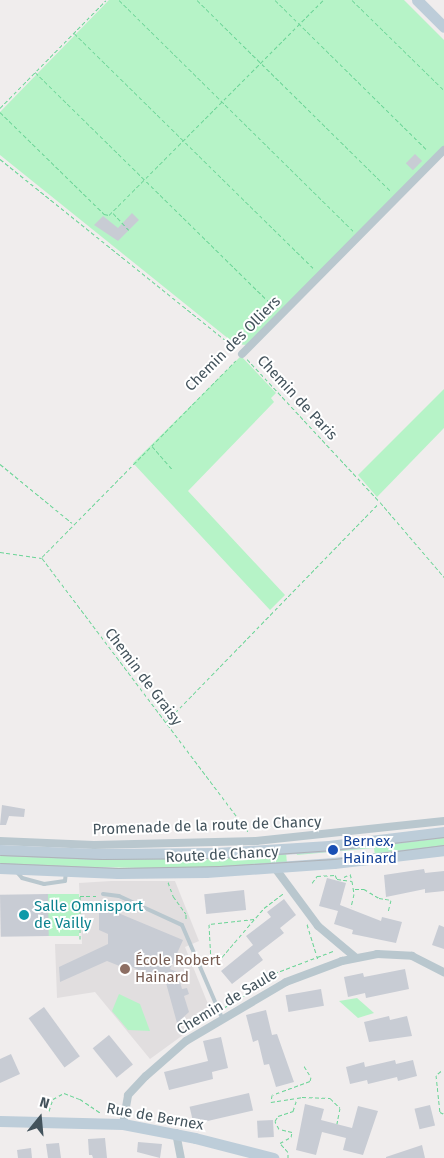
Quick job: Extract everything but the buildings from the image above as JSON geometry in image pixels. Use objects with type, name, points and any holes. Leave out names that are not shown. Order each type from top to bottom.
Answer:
[{"type":"main road","points":[[417,0],[444,27]]},
{"type":"main road","name":"Route de Chancy","points":[[0,850],[88,854],[217,853],[329,846],[444,832]]},
{"type":"main road","name":"Route de Chancy","points":[[0,868],[66,872],[168,873],[275,868],[444,850]]},
{"type":"main road","name":"Rue de Bernex","points":[[0,1121],[123,1124],[176,1133],[273,1158]]},
{"type":"street","name":"Chemin des Olliers","points":[[242,354],[444,150]]},
{"type":"street","name":"Promenade de la route de Chancy","points":[[0,841],[94,846],[256,841],[444,821]]},
{"type":"street","points":[[275,868],[318,926],[355,957]]},
{"type":"street","name":"Chemin de Saule","points":[[123,1124],[132,1090],[186,1041],[222,1018],[286,982],[355,957],[405,955],[444,972]]},
{"type":"street","points":[[176,1133],[180,1158]]},
{"type":"lane","points":[[103,894],[119,896],[182,925],[222,1018]]},
{"type":"path","points":[[0,108],[106,0]]},
{"type":"path","points":[[119,0],[354,232]]},
{"type":"path","points":[[197,0],[393,193]]},
{"type":"path","points":[[274,0],[426,149]]},
{"type":"path","points":[[1,113],[104,214],[112,213],[323,0]]},
{"type":"path","points":[[352,0],[444,90]]},
{"type":"path","points":[[74,33],[316,270]]},
{"type":"path","points":[[35,72],[276,309]]},
{"type":"path","name":"Chemin de Paris","points":[[0,159],[242,354],[380,502],[444,577]]},
{"type":"path","points":[[112,213],[129,230]]},
{"type":"path","name":"Chemin des Olliers","points":[[42,558],[73,524],[242,354]]},
{"type":"path","points":[[151,446],[173,470]]},
{"type":"path","points":[[0,464],[73,524]]},
{"type":"path","points":[[165,723],[380,502]]},
{"type":"path","points":[[0,552],[42,558]]},
{"type":"path","name":"Chemin de Graisy","points":[[42,558],[256,841]]},
{"type":"path","points":[[312,883],[318,876],[335,875],[337,879],[343,878],[350,873],[354,889],[351,907]]},
{"type":"path","points":[[343,878],[352,881]]},
{"type":"path","points":[[168,879],[173,896],[186,914],[182,925]]},
{"type":"path","points":[[254,919],[209,924],[211,960],[222,957],[254,919],[291,888]]},
{"type":"path","points":[[354,889],[364,888],[379,898],[391,900],[388,912]]},
{"type":"path","points":[[80,939],[80,896],[97,896]]},
{"type":"path","points":[[308,921],[307,930],[322,968]]},
{"type":"path","points":[[304,1066],[311,1077],[310,1081],[276,1093],[270,1099],[274,1104],[297,1098],[317,1097],[334,1100],[340,1108],[337,1124]]},
{"type":"path","points":[[440,1071],[436,1076],[440,1112],[444,1114]]},
{"type":"path","points":[[50,1114],[53,1099],[64,1093],[104,1115]]},
{"type":"path","points":[[288,1158],[288,1152],[280,1143],[291,1137],[292,1132],[279,1129],[276,1121],[278,1116],[293,1111],[297,1098]]},
{"type":"shaded area","name":"École Robert Hainard","points":[[175,881],[199,941],[185,947],[212,1014],[150,1059],[95,992],[57,998],[55,944],[82,944],[79,883]]},
{"type":"green space","points":[[109,0],[404,0],[444,40],[444,147],[247,345],[235,344],[0,155],[0,112]]},
{"type":"green space","points":[[241,356],[276,393],[271,398],[274,402],[188,491],[285,595],[270,610],[133,463]]},
{"type":"green space","points":[[444,389],[444,428],[377,497],[358,475]]},
{"type":"green space","points":[[444,835],[444,847],[375,856],[374,848],[297,855],[296,851]]},
{"type":"green space","points":[[286,852],[287,864],[189,869],[0,865],[0,853]]},
{"type":"green space","points":[[48,894],[79,894],[79,936],[48,936]]},
{"type":"green space","points":[[119,994],[140,1004],[150,1031],[128,1030],[112,1011]]},
{"type":"green space","points":[[357,998],[374,1013],[358,1018],[339,1001]]},
{"type":"tram line","points":[[0,855],[102,859],[219,858],[333,850],[444,837]]},
{"type":"tram line","points":[[0,863],[118,868],[219,866],[334,859],[444,845]]},
{"type":"place","name":"Bernex, Hainard","points":[[333,850]]},
{"type":"place","name":"Salle Omnisport de Vailly","points":[[24,915]]},
{"type":"place","name":"École Robert Hainard","points":[[125,969]]}]
